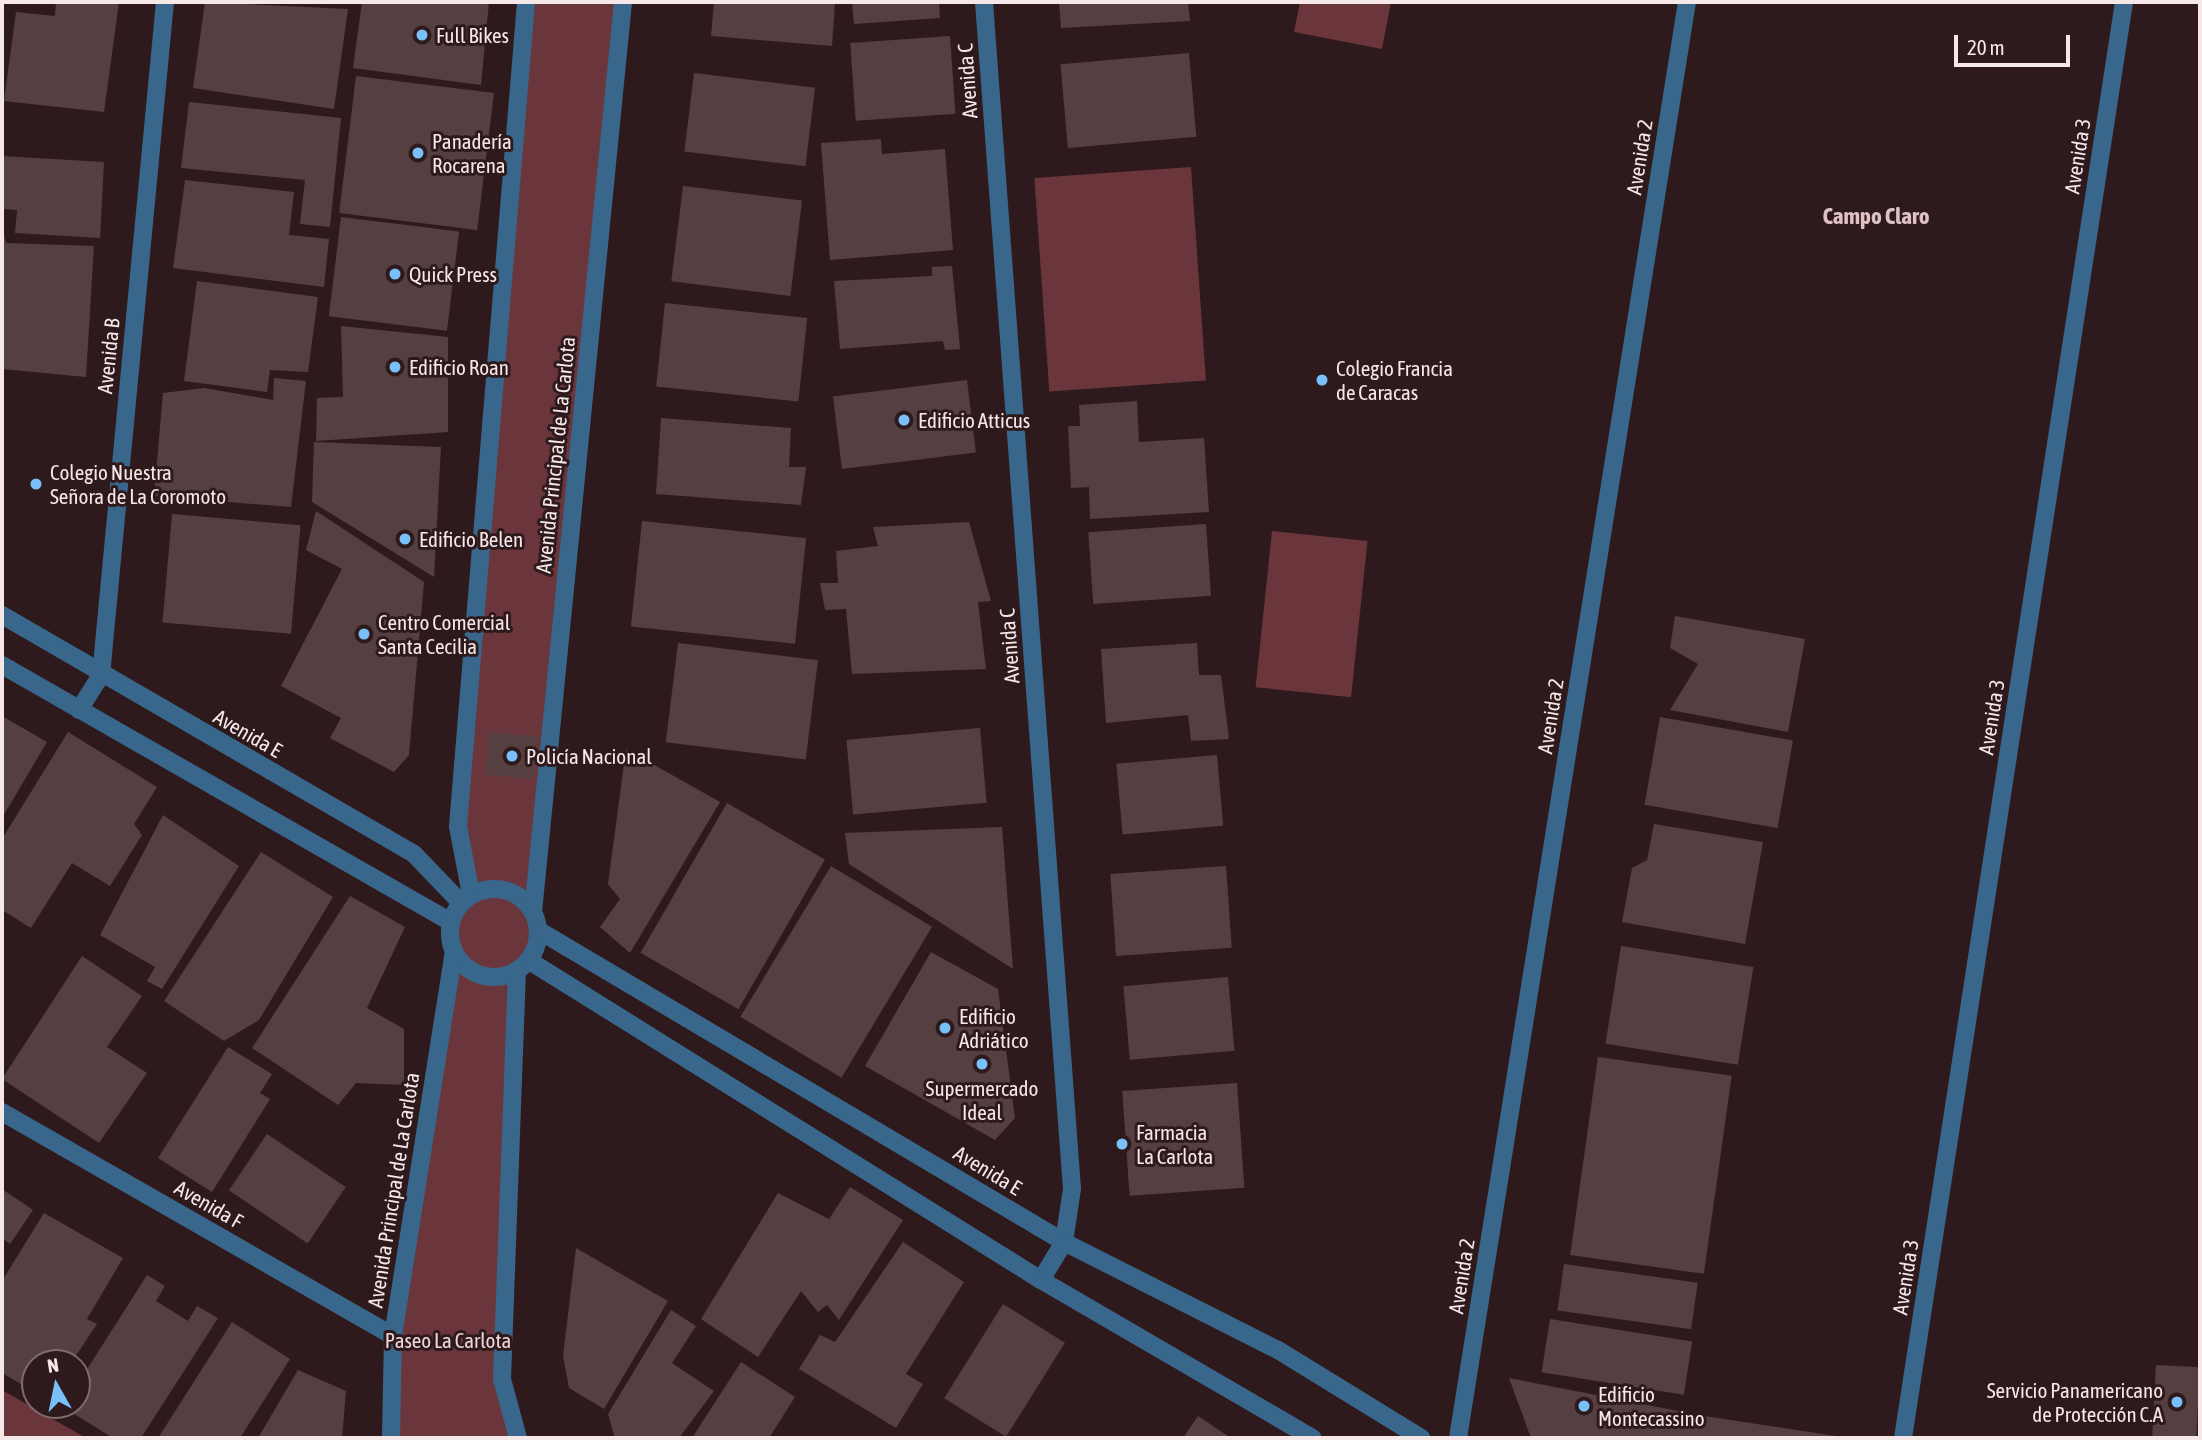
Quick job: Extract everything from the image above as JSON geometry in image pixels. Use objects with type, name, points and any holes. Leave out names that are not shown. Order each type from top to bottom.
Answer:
[{"type":"street","name":"Avenida B","points":[[79,710],[101,675],[165,2]]},
{"type":"street","points":[[526,2],[458,826],[466,899],[451,922],[454,951],[485,976],[523,965],[1041,1280],[1312,1438]]},
{"type":"street","name":"Avenida Principal de La Carlota","points":[[533,912],[623,2]]},
{"type":"street","name":"Avenida C","points":[[985,2],[1072,1178],[1064,1242],[1041,1280]]},
{"type":"street","name":"Avenida 2","points":[[1458,1438],[1687,2]]},
{"type":"street","name":"Avenida 3","points":[[1903,1438],[2124,2]]},
{"type":"street","name":"Avenida E","points":[[2,615],[101,675],[414,854],[466,899]]},
{"type":"street","points":[[2,666],[451,922]]},
{"type":"street","points":[[466,899],[500,889],[520,897],[533,912],[538,930],[523,965],[502,1378],[518,1438]]},
{"type":"street","name":"Avenida E","points":[[538,930],[1064,1242],[1278,1350],[1421,1438]]},
{"type":"street","name":"Avenida Principal de La Carlota","points":[[391,1438],[393,1336],[454,951]]},
{"type":"street","name":"Avenida F","points":[[2,1112],[393,1336]]},
{"type":"green space","name":"Paseo La Carlota","points":[[526,2],[623,2],[537,941],[525,964],[502,1378],[518,1438],[391,1438],[393,1336],[450,929],[466,899],[461,854]]},
{"type":"green space","points":[[1300,2],[1391,2],[1382,49],[1294,32]]},
{"type":"green space","points":[[1191,167],[1206,380],[1049,391],[1034,178]]},
{"type":"green space","points":[[1272,531],[1367,541],[1351,697],[1256,687]]},
{"type":"green space","points":[[2,1390],[21,1401],[21,1419],[53,1419],[86,1438],[2,1438]]},
{"type":"building","points":[[56,2],[119,2],[104,112],[4,101],[16,12],[55,16]]},
{"type":"building","points":[[205,2],[348,9],[334,109],[193,88]]},
{"type":"building","name":"Full Bikes","points":[[362,2],[489,2],[481,85],[353,68]]},
{"type":"building","points":[[714,2],[835,2],[832,46],[711,36]]},
{"type":"building","points":[[852,2],[939,2],[940,18],[854,24]]},
{"type":"building","points":[[1059,2],[1188,2],[1190,21],[1061,28]]},
{"type":"building","points":[[950,36],[955,114],[856,121],[850,43]]},
{"type":"building","points":[[1189,53],[1196,137],[1068,148],[1060,64]]},
{"type":"building","points":[[694,73],[815,88],[805,166],[684,151]]},
{"type":"building","name":"Panadería Rocarena","points":[[356,76],[494,93],[477,230],[339,213]]},
{"type":"building","points":[[189,102],[341,118],[330,227],[300,224],[305,180],[181,168]]},
{"type":"building","points":[[881,139],[882,154],[945,149],[953,250],[830,260],[821,143]]},
{"type":"building","points":[[2,156],[104,162],[100,238],[15,233],[17,210],[2,209]]},
{"type":"building","points":[[185,180],[294,192],[289,235],[329,239],[324,287],[173,268]]},
{"type":"building","points":[[683,186],[802,201],[790,296],[671,281]]},
{"type":"building","name":"Quick Press","points":[[341,217],[459,232],[447,331],[329,316]]},
{"type":"building","points":[[2,225],[6,243],[94,246],[86,377],[2,369]]},
{"type":"building","points":[[952,266],[960,349],[945,350],[943,341],[840,349],[834,281],[932,276],[932,267]]},
{"type":"building","points":[[197,281],[318,297],[308,372],[270,370],[267,392],[184,381]]},
{"type":"building","points":[[665,303],[807,318],[798,401],[656,387]]},
{"type":"building","name":"Edificio Roan","points":[[341,326],[448,337],[448,432],[316,441],[317,398],[343,397]]},
{"type":"building","points":[[274,378],[306,381],[291,507],[154,496],[163,393],[204,388],[273,400]]},
{"type":"building","name":"Edificio Atticus","points":[[967,380],[976,452],[842,469],[833,396]]},
{"type":"building","points":[[1137,401],[1139,442],[1204,438],[1209,512],[1090,519],[1089,487],[1071,488],[1068,426],[1080,426],[1079,405]]},
{"type":"building","points":[[661,418],[791,428],[789,467],[806,467],[801,505],[656,494]]},
{"type":"building","name":"Edificio Belen","points":[[314,442],[441,447],[434,577],[312,502]]},
{"type":"building","name":"Centro Comercial Santa Cecilia","points":[[316,511],[424,582],[409,755],[394,772],[330,738],[341,718],[281,686],[342,569],[306,550]]},
{"type":"building","points":[[172,514],[301,525],[291,634],[163,623]]},
{"type":"building","points":[[642,521],[806,538],[795,644],[631,626]]},
{"type":"building","points":[[969,522],[991,601],[978,602],[986,669],[852,674],[846,609],[825,610],[820,583],[838,583],[836,551],[878,546],[873,527]]},
{"type":"building","points":[[1206,524],[1211,596],[1093,604],[1088,532]]},
{"type":"building","points":[[1675,616],[1805,639],[1788,732],[1670,710],[1698,664],[1670,648]]},
{"type":"building","points":[[678,643],[818,660],[806,759],[666,742]]},
{"type":"building","points":[[1197,643],[1199,675],[1221,675],[1229,739],[1191,741],[1188,715],[1106,723],[1101,649]]},
{"type":"building","points":[[2,716],[47,742],[2,818]]},
{"type":"building","points":[[1660,717],[1793,740],[1777,828],[1645,805]]},
{"type":"building","points":[[980,728],[987,803],[853,814],[847,740]]},
{"type":"building","points":[[68,732],[157,787],[134,824],[142,835],[110,886],[72,863],[31,928],[2,910],[2,839]]},
{"type":"building","name":"Policía Nacional","points":[[489,732],[538,736],[534,779],[485,775]]},
{"type":"building","points":[[626,749],[720,802],[630,953],[600,927],[620,899],[608,884]]},
{"type":"building","points":[[1217,755],[1223,826],[1123,835],[1116,764]]},
{"type":"building","points":[[727,803],[825,860],[738,1009],[640,953]]},
{"type":"building","points":[[163,815],[239,866],[162,989],[147,981],[155,967],[100,935]]},
{"type":"building","points":[[1654,824],[1763,842],[1745,944],[1622,922],[1632,868],[1647,860]]},
{"type":"building","points":[[1002,827],[1013,969],[849,864],[845,833]]},
{"type":"building","points":[[261,852],[333,897],[259,1020],[224,1041],[164,1001]]},
{"type":"building","points":[[831,866],[932,927],[841,1078],[740,1017]]},
{"type":"building","points":[[1226,866],[1232,948],[1116,956],[1110,874]]},
{"type":"building","points":[[350,896],[405,927],[367,1008],[404,1029],[404,1085],[356,1083],[338,1105],[252,1048]]},
{"type":"building","points":[[1621,946],[1753,967],[1738,1065],[1606,1044]]},
{"type":"building","name":"Edificio Adriático","points":[[931,952],[998,989],[1015,1118],[995,1140],[865,1066]]},
{"type":"building","points":[[82,956],[142,996],[107,1047],[147,1073],[99,1143],[2,1079]]},
{"type":"building","points":[[1228,977],[1234,1051],[1130,1060],[1123,986]]},
{"type":"building","points":[[228,1047],[272,1074],[260,1093],[270,1099],[212,1192],[158,1158]]},
{"type":"building","points":[[1598,1057],[1732,1076],[1704,1274],[1570,1255]]},
{"type":"building","points":[[1237,1083],[1244,1188],[1130,1196],[1122,1091]]},
{"type":"building","points":[[267,1134],[346,1187],[308,1243],[229,1190]]},
{"type":"building","points":[[850,1187],[903,1220],[839,1320],[827,1305],[818,1312],[801,1291],[758,1357],[701,1319],[778,1193],[829,1219]]},
{"type":"building","points":[[2,1189],[33,1210],[10,1244],[2,1238]]},
{"type":"building","points":[[44,1213],[123,1258],[87,1319],[97,1324],[80,1349],[21,1349],[21,1384],[2,1373],[2,1281]]},
{"type":"building","points":[[903,1242],[964,1282],[906,1374],[923,1384],[896,1428],[799,1369],[820,1335],[835,1342]]},
{"type":"building","points":[[576,1248],[668,1301],[604,1409],[569,1388],[563,1356]]},
{"type":"building","points":[[1564,1264],[1698,1283],[1691,1329],[1557,1311]]},
{"type":"building","points":[[147,1275],[165,1286],[156,1301],[188,1321],[197,1306],[218,1318],[141,1438],[113,1438],[82,1419],[91,1419],[91,1363]]},
{"type":"building","points":[[1003,1304],[1065,1343],[1006,1437],[944,1398]]},
{"type":"building","points":[[671,1310],[696,1326],[672,1363],[714,1391],[679,1438],[615,1438],[608,1414]]},
{"type":"building","points":[[1550,1319],[1692,1342],[1684,1395],[1542,1372]]},
{"type":"building","points":[[232,1322],[290,1359],[240,1438],[158,1438]]},
{"type":"building","points":[[741,1362],[795,1397],[769,1438],[692,1438]]},
{"type":"building","name":"Servicio Panamericano de Protección C.A","points":[[2156,1365],[2200,1367],[2196,1438],[2152,1438]]},
{"type":"building","points":[[298,1370],[346,1391],[342,1438],[258,1438]]},
{"type":"building","name":"Edificio Montecassino","points":[[1509,1378],[1704,1416],[1849,1438],[1531,1438]]},
{"type":"building","points":[[1198,1416],[1231,1438],[1183,1438]]},
{"type":"place","name":"Full Bikes","points":[[422,35]]},
{"type":"place","name":"Panadería Rocarena","points":[[418,153]]},
{"type":"place","name":"Quick Press","points":[[395,274]]},
{"type":"place","name":"Edificio Roan","points":[[395,367]]},
{"type":"place","name":"Colegio Francia de Caracas","points":[[1322,380]]},
{"type":"place","name":"Edificio Atticus","points":[[904,420]]},
{"type":"place","name":"Colegio Nuestra Señora de La Coromoto","points":[[36,484]]},
{"type":"place","name":"Edificio Belen","points":[[405,539]]},
{"type":"place","name":"Centro Comercial Santa Cecilia","points":[[364,634]]},
{"type":"place","name":"Policía Nacional","points":[[512,756]]},
{"type":"place","name":"Edificio Adriático","points":[[945,1028]]},
{"type":"place","name":"Supermercado Ideal","points":[[982,1064]]},
{"type":"place","name":"Farmacia La Carlota","points":[[1122,1144]]},
{"type":"place","name":"Servicio Panamericano de Protección C.A","points":[[2177,1402]]},
{"type":"place","name":"Edificio Montecassino","points":[[1584,1406]]},
{"type":"district","name":"Campo Claro","points":[[1876,216]]}]
